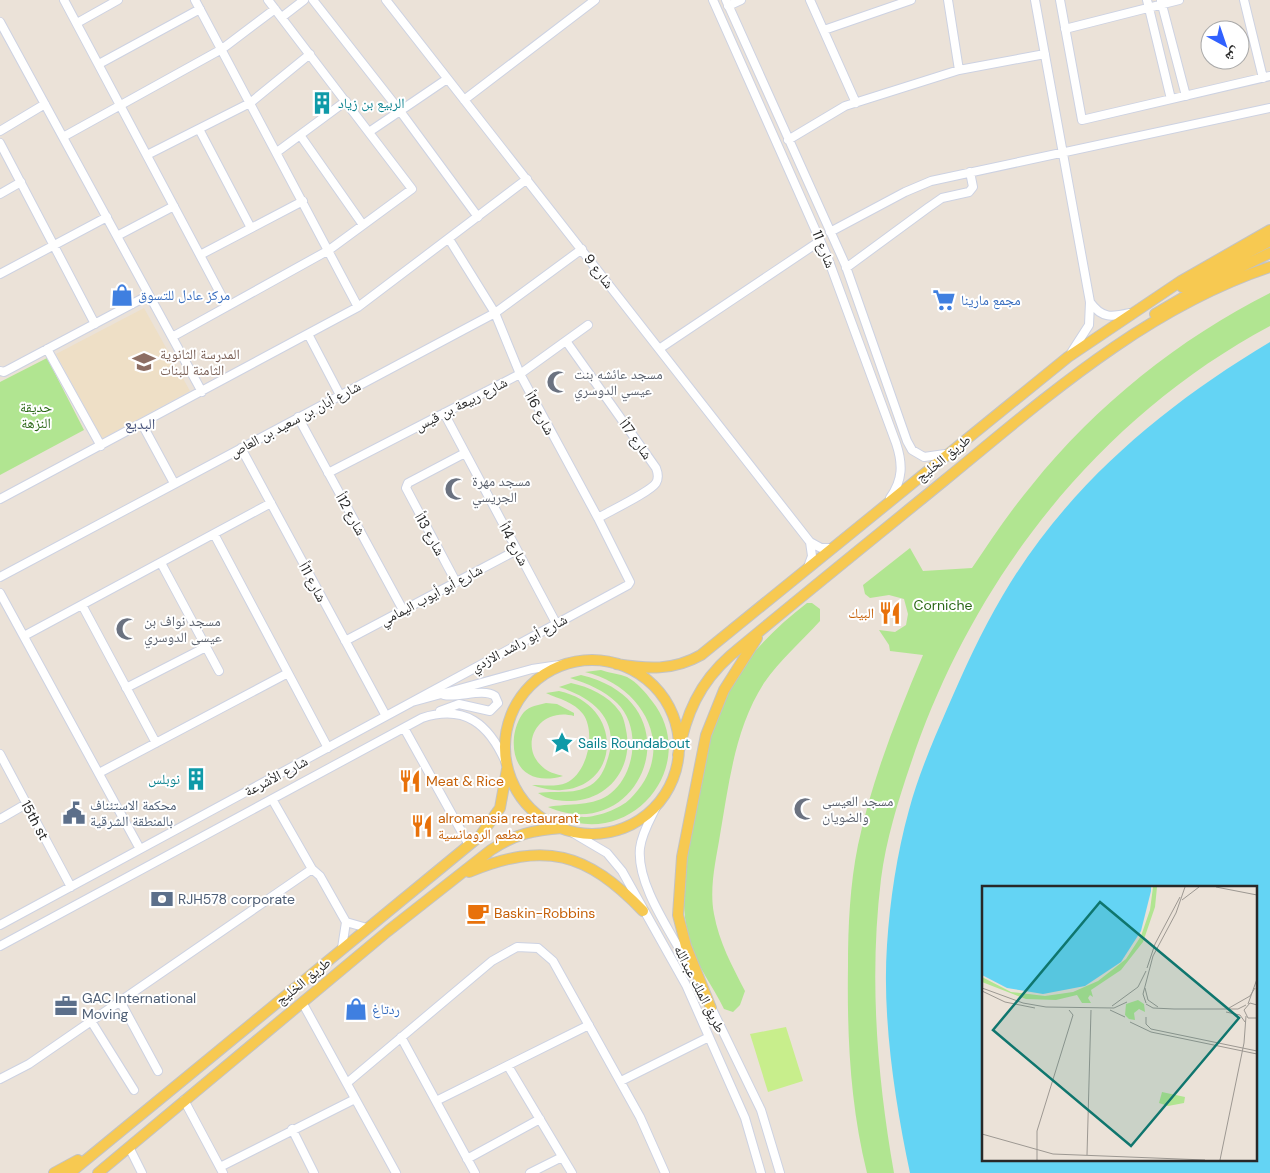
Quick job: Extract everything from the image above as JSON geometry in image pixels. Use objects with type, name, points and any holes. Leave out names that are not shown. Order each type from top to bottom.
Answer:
[{"type":"main road","name":"طريق الخليج","points":[[616,664],[654,669],[692,660],[712,647],[1068,357],[1130,313],[1247,241],[1270,230]]},
{"type":"main road","points":[[1152,300],[1194,281],[1270,241]]},
{"type":"main road","points":[[1091,364],[1151,316],[1208,282],[1270,253]]},
{"type":"main road","name":"طريق الخليج","points":[[678,755],[687,718],[699,690],[708,676],[770,622],[999,435],[1091,364],[1162,317],[1207,292],[1270,267]]},
{"type":"main road","points":[[711,1008],[686,946],[678,915],[682,857],[700,754],[716,708],[735,671],[770,622]]},
{"type":"main road","points":[[590,661],[616,664],[640,675],[665,701],[674,722],[678,755],[674,776],[657,805],[637,821],[614,831],[592,834],[565,829],[540,817],[524,802],[506,766],[506,736],[512,711],[531,685],[551,670],[566,664],[590,661]]},
{"type":"main road","name":"طريق الخليج","points":[[70,1173],[342,948],[470,845],[486,829],[500,808],[506,766]]},
{"type":"main road","name":"طريق الخليج","points":[[98,1173],[388,931],[507,840],[536,830],[565,829]]},
{"type":"main road","points":[[459,877],[513,857],[540,854],[556,856],[571,859],[598,872],[618,886],[643,911]]},
{"type":"main road","points":[[54,1173],[100,1148]]},
{"type":"main road","points":[[105,1173],[120,1155]]},
{"type":"street","points":[[64,0],[227,306]]},
{"type":"street","points":[[77,24],[118,0]]},
{"type":"street","points":[[196,0],[358,307]]},
{"type":"street","points":[[172,337],[329,250],[412,189],[268,0]]},
{"type":"street","points":[[282,18],[304,0]]},
{"type":"street","points":[[313,0],[400,111],[478,216]]},
{"type":"street","name":"شارع 9","points":[[386,0],[810,542]]},
{"type":"street","points":[[464,100],[595,0]]},
{"type":"street","name":"شارع 11","points":[[713,0],[820,241],[901,462],[899,482],[887,504]]},
{"type":"street","points":[[727,3],[741,0]]},
{"type":"street","points":[[810,0],[856,103]]},
{"type":"street","points":[[824,30],[896,2],[911,0]]},
{"type":"street","points":[[948,0],[959,70]]},
{"type":"street","points":[[1035,0],[1090,302],[1089,325],[1068,357]]},
{"type":"street","points":[[1060,0],[1082,120],[1266,77],[1244,0]]},
{"type":"street","points":[[1065,29],[1148,4],[1179,0]]},
{"type":"street","points":[[1161,2],[1186,96]]},
{"type":"street","name":"شارع 11","points":[[727,3],[846,268],[907,441],[912,450],[924,457],[931,458],[951,451]]},
{"type":"street","points":[[1148,4],[1172,99]]},
{"type":"street","points":[[99,64],[200,9]]},
{"type":"street","points":[[63,137],[222,50],[275,10]]},
{"type":"street","points":[[0,22],[202,392]]},
{"type":"street","points":[[147,156],[250,103],[310,54]]},
{"type":"street","points":[[788,140],[845,106],[959,70],[1045,54]]},
{"type":"street","points":[[369,132],[447,80]]},
{"type":"street","points":[[277,152],[346,101]]},
{"type":"street","points":[[0,131],[45,104]]},
{"type":"street","points":[[830,232],[905,192],[931,181],[1270,108]]},
{"type":"street","points":[[199,129],[251,228]]},
{"type":"street","points":[[300,135],[363,225]]},
{"type":"street","points":[[0,143],[95,324]]},
{"type":"street","points":[[846,268],[929,206],[942,198],[969,192],[973,187],[970,172]]},
{"type":"street","points":[[0,499],[358,307],[527,179]]},
{"type":"street","points":[[0,194],[21,182]]},
{"type":"street","points":[[200,256],[302,201]]},
{"type":"street","points":[[117,236],[174,206]]},
{"type":"street","points":[[0,274],[106,217]]},
{"type":"street","name":"شارع 16أ","points":[[449,239],[495,313],[520,374],[629,578],[630,582],[626,586]]},
{"type":"street","points":[[659,349],[820,241]]},
{"type":"street","name":"شارع أبان بن سعيد بن العاص","points":[[0,577],[495,313],[582,249]]},
{"type":"street","points":[[0,371],[4,372],[149,295]]},
{"type":"street","points":[[1090,302],[1096,311],[1104,316],[1113,317],[1130,313]]},
{"type":"street","name":"شارع ربيعة بن قيس","points":[[328,473],[520,374],[588,325]]},
{"type":"street","points":[[308,334],[340,395]]},
{"type":"street","name":"شارع 17أ","points":[[566,341],[656,468],[658,474],[657,481],[650,488],[598,518]]},
{"type":"street","points":[[47,349],[101,446]]},
{"type":"street","points":[[868,371],[880,367]]},
{"type":"street","name":"شارع 14أ","points":[[444,413],[556,623]]},
{"type":"street","name":"شارع 12أ","points":[[298,417],[403,610]]},
{"type":"street","points":[[142,424],[174,483]]},
{"type":"street","name":"شارع 11أ","points":[[241,448],[386,716]]},
{"type":"street","name":"شارع 13أ","points":[[456,582],[406,490],[406,486],[465,453]]},
{"type":"street","points":[[24,636],[271,504]]},
{"type":"street","points":[[214,534],[328,748]]},
{"type":"street","points":[[810,542],[821,548],[833,548]]},
{"type":"street","points":[[808,569],[812,556],[810,542]]},
{"type":"street","name":"شارع أبو أيوب اليمامي","points":[[345,641],[517,550]]},
{"type":"street","points":[[161,562],[219,671]]},
{"type":"street","name":"شارع أبو راشد الازدي","points":[[412,702],[626,586]]},
{"type":"street","points":[[0,593],[140,849]]},
{"type":"street","points":[[82,605],[156,743]]},
{"type":"street","points":[[126,688],[206,646]]},
{"type":"street","name":"شارع الأشرعة","points":[[0,925],[412,702],[532,669],[566,664]]},
{"type":"street","points":[[99,773],[288,673]]},
{"type":"street","name":"شارع الأشرعة","points":[[0,946],[422,718],[458,704],[490,711],[498,703],[495,696],[490,693],[454,697],[441,694]]},
{"type":"street","points":[[439,712],[460,714],[482,726],[495,740],[506,766]]},
{"type":"street","points":[[404,728],[470,845]]},
{"type":"street","name":"15th st","points":[[0,754],[71,887]]},
{"type":"street","points":[[272,799],[312,869],[320,876],[346,922],[342,948]]},
{"type":"street","points":[[0,819],[26,804]]},
{"type":"street","name":"طريق الملك عبدالله","points":[[657,805],[640,846],[640,863],[644,880],[711,1008],[761,1110],[780,1173]]},
{"type":"street","name":"طريق الملك عبدالله","points":[[565,829],[590,841],[614,860],[686,985],[745,1118],[761,1173]]},
{"type":"street","points":[[0,1079],[29,1064],[312,869]]},
{"type":"street","points":[[346,922],[367,928]]},
{"type":"street","points":[[347,1083],[492,961],[518,947],[538,948],[553,961],[621,1081],[640,1117],[665,1173]]},
{"type":"street","points":[[120,1001],[158,1071]]},
{"type":"street","points":[[302,1002],[396,1173]]},
{"type":"street","points":[[91,1021],[134,1090]]},
{"type":"street","points":[[436,1101],[589,1025]]},
{"type":"street","points":[[621,1081],[709,1037]]},
{"type":"street","points":[[401,1038],[475,1173]]},
{"type":"street","points":[[508,1066],[572,1173]]},
{"type":"street","points":[[184,1100],[222,1170],[292,1129],[355,1099]]},
{"type":"street","points":[[467,1159],[540,1119]]},
{"type":"street","points":[[292,1129],[314,1173]]},
{"type":"street","points":[[129,1147],[142,1173]]},
{"type":"street","points":[[530,1173],[562,1157]]},
{"type":"shaded area","points":[[144,308],[190,391],[102,439],[56,354]]},
{"type":"green space","name":"Corniche","points":[[1270,293],[1270,326],[1208,364],[1150,407],[1097,456],[1049,510],[1006,569],[969,630],[937,695],[897,806],[889,835],[881,879],[877,916],[875,990],[879,1063],[894,1173],[867,1173],[853,1096],[849,1044],[848,951],[851,890],[858,845],[870,796],[895,725],[923,655],[890,651],[889,645],[879,630],[895,632],[906,625],[908,614],[904,599],[889,595],[870,598],[865,594],[863,585],[910,548],[923,571],[972,568],[1008,515],[1032,485],[1083,428],[1111,401],[1141,376],[1204,331]]},
{"type":"green space","name":"حديقة النزهة","points":[[47,358],[84,430],[0,475],[0,382]]},
{"type":"green space","points":[[807,603],[812,603],[820,609],[820,621],[764,683],[746,718],[734,756],[715,864],[712,894],[719,934],[726,954],[745,991],[740,1005],[733,1012],[724,1009],[701,968],[693,951],[686,925],[684,908],[685,874],[701,772],[721,704],[738,673],[761,644]]},
{"type":"green space","points":[[601,670],[631,679],[647,695],[665,725],[669,750],[664,773],[652,794],[635,811],[613,821],[588,824],[561,818],[595,816],[626,803],[645,780],[652,761],[653,741],[648,723],[639,706],[624,691],[606,680],[585,672]]},
{"type":"green space","points":[[581,675],[617,690],[639,713],[647,740],[644,767],[631,791],[609,808],[581,814],[548,807],[589,803],[611,793],[626,774],[630,762],[632,736],[630,724],[625,713],[617,703],[607,694],[570,678]]},
{"type":"green space","points":[[571,683],[604,696],[615,706],[624,720],[627,744],[626,757],[622,768],[616,779],[607,788],[597,795],[585,799],[562,801],[550,799],[538,793],[569,792],[591,785],[597,780],[606,764],[611,736],[603,715],[595,706],[585,698],[559,687]]},
{"type":"green space","points":[[559,691],[580,699],[595,712],[604,727],[607,744],[604,761],[596,775],[581,785],[562,790],[532,785],[549,786],[566,783],[580,771],[588,751],[589,731],[583,714],[571,704],[546,693]]},
{"type":"green space","points":[[546,703],[557,704],[574,713],[574,716],[561,715],[550,717],[535,730],[532,750],[536,760],[545,769],[563,776],[552,778],[533,776],[526,772],[520,766],[514,749],[515,731],[522,715],[531,707]]},
{"type":"green space","points":[[786,1027],[803,1081],[768,1092],[750,1034]]},
{"type":"water","points":[[1270,342],[1270,1173],[910,1173],[899,1118],[891,1060],[886,1001],[887,945],[892,894],[901,843],[913,797],[926,759],[980,637],[1028,555],[1087,484],[1155,421],[1192,393]]},
{"type":"place","name":"الربيع بن زياد","points":[[322,103]]},
{"type":"place","name":"مركز عادل للتسوق","points":[[122,295]]},
{"type":"place","name":"مجمع مارينا","points":[[944,300]]},
{"type":"place","name":"المدرسة الثانوية الثامنة للبنات","points":[[144,362]]},
{"type":"place","name":"مسجد عائشه بنت عيسي الدوسري","points":[[558,382]]},
{"type":"place","name":"مسجد مهرة الجريسي","points":[[456,489]]},
{"type":"place","name":"البيك","points":[[890,613]]},
{"type":"place","name":"مسجد نواف بن عيسى الدوسري","points":[[127,629]]},
{"type":"place","name":"Sails Roundabout","points":[[562,743]]},
{"type":"place","name":"نوبلس","points":[[196,779]]},
{"type":"place","name":"Meat & Rice","points":[[410,781]]},
{"type":"place","name":"مسجد العيسى والضويان","points":[[805,809]]},
{"type":"place","name":"محكمة الاستئناف بالمنطقة الشرقية","points":[[74,813]]},
{"type":"place","name":"alromansia restaurant مطعم الرومانسية","points":[[422,826]]},
{"type":"place","name":"RJH578 corporate","points":[[162,899]]},
{"type":"place","name":"Baskin-Robbins","points":[[478,913]]},
{"type":"place","name":"GAC International Moving","points":[[66,1006]]},
{"type":"place","name":"ردتاغ","points":[[356,1009]]},
{"type":"district","name":"البديع","points":[[140,424]]}]
